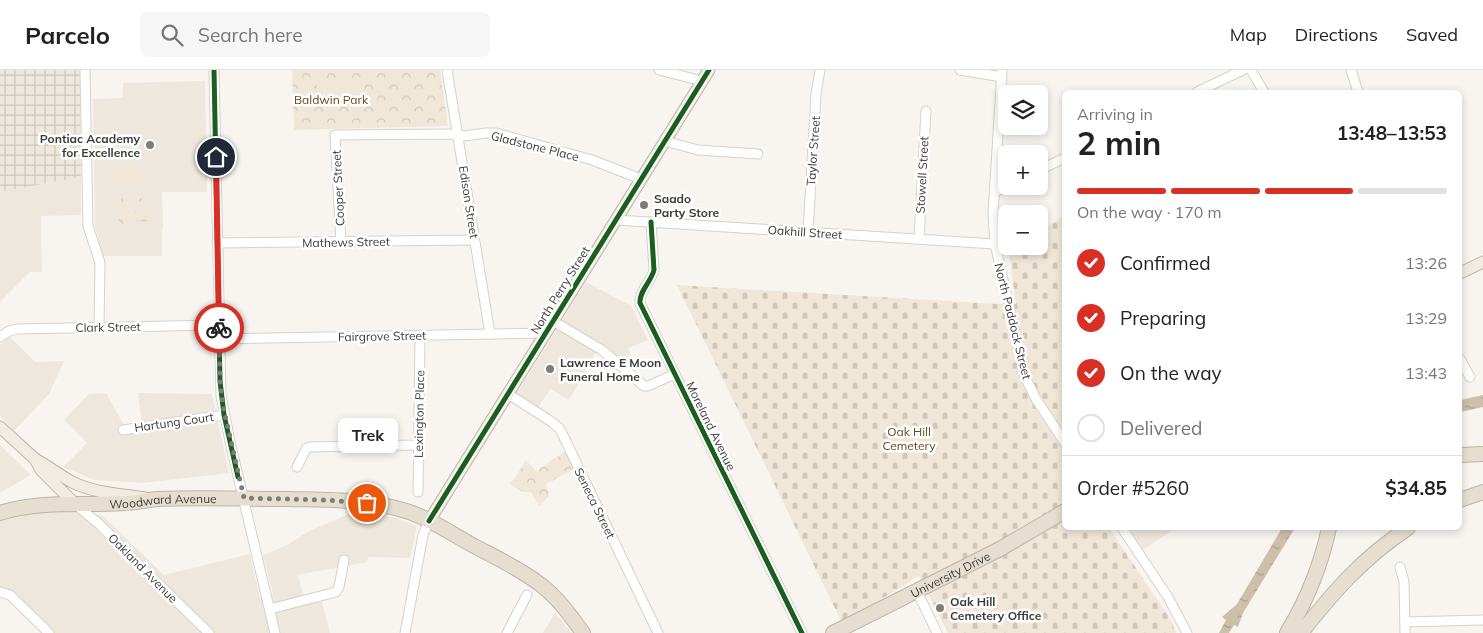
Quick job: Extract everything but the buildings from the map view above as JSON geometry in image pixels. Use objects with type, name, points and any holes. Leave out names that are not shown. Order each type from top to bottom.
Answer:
[{"type":"highway","points":[[1462,455],[1483,454]]},
{"type":"highway","points":[[1462,499],[1483,492]]},
{"type":"highway","name":"Woodward Avenue","points":[[0,513],[30,506],[123,503],[156,499],[244,498],[355,501],[406,511],[429,521],[542,585],[564,607],[584,633]]},
{"type":"highway","name":"University Drive","points":[[833,633],[1008,545],[1062,513]]},
{"type":"highway","points":[[1287,633],[1314,579],[1329,530]]},
{"type":"highway","points":[[1301,633],[1346,579],[1372,554],[1405,530]]},
{"type":"main road","name":"North Perry Street","points":[[429,521],[709,70]]},
{"type":"main road","points":[[1462,272],[1483,262]]},
{"type":"main road","points":[[0,427],[35,459],[47,465],[60,476],[78,485],[102,492],[156,499]]},
{"type":"main road","points":[[35,459],[40,470],[75,504]]},
{"type":"street","points":[[85,70],[88,226],[100,263],[99,327]]},
{"type":"street","points":[[214,70],[221,391],[224,415],[275,633]]},
{"type":"street","name":"Edison Street","points":[[447,70],[490,334]]},
{"type":"street","points":[[659,70],[702,81]]},
{"type":"street","name":"Taylor Street","points":[[808,232],[816,98],[820,70]]},
{"type":"street","points":[[960,70],[1002,74]]},
{"type":"street","points":[[1201,90],[1243,70]]},
{"type":"street","points":[[1251,70],[1263,90]]},
{"type":"street","points":[[1351,70],[1357,90]]},
{"type":"street","name":"North Paddock Street","points":[[1002,74],[994,192],[993,223],[995,244],[1021,364],[1027,382],[1039,405],[1062,439]]},
{"type":"street","name":"Stowell Street","points":[[918,239],[926,111]]},
{"type":"street","name":"Gladstone Place","points":[[335,135],[451,134],[464,136],[486,133],[499,134],[592,160],[641,180]]},
{"type":"street","name":"Cooper Street","points":[[335,135],[341,242]]},
{"type":"street","points":[[665,141],[698,150],[758,154]]},
{"type":"street","points":[[1048,166],[1062,159]]},
{"type":"street","points":[[994,192],[998,190]]},
{"type":"street","name":"Oakhill Street","points":[[616,220],[995,244]]},
{"type":"street","name":"Moreland Avenue","points":[[651,222],[654,270],[640,301],[802,633]]},
{"type":"street","name":"Mathews Street","points":[[217,243],[474,240]]},
{"type":"street","points":[[553,321],[603,351],[644,386],[675,374]]},
{"type":"street","name":"Clark Street","points":[[0,337],[15,329],[219,325]]},
{"type":"street","name":"Fairgrove Street","points":[[219,339],[545,334]]},
{"type":"street","name":"Lexington Place","points":[[418,492],[420,336]]},
{"type":"street","points":[[1462,363],[1470,377]]},
{"type":"street","name":"Seneca Street","points":[[508,394],[560,429],[658,633]]},
{"type":"street","name":"Hartung Court","points":[[123,430],[224,415]]},
{"type":"street","points":[[297,467],[306,449],[311,447],[418,445]]},
{"type":"street","name":"Oakland Avenue","points":[[75,504],[98,522],[209,633]]},
{"type":"street","name":"North Perry Street","points":[[405,633],[423,535],[429,521]]},
{"type":"street","points":[[1123,530],[1168,597],[1187,633]]},
{"type":"street","points":[[270,609],[336,592],[339,587],[344,560]]},
{"type":"street","points":[[1400,567],[1404,582],[1405,633]]},
{"type":"street","points":[[917,591],[937,633]]},
{"type":"street","points":[[0,592],[10,595],[48,633]]},
{"type":"street","points":[[507,633],[527,595]]},
{"type":"street","points":[[1405,622],[1483,620]]},
{"type":"shaded area","points":[[0,70],[80,70],[81,177],[0,192]]},
{"type":"shaded area","name":"Pontiac Academy for Excellence","points":[[205,81],[207,192],[162,192],[162,256],[103,256],[95,227],[93,99],[123,98],[123,83]]},
{"type":"shaded area","name":"Pontiac Academy for Excellence","points":[[81,177],[81,215],[41,216],[42,272],[30,272],[0,302],[0,192]]},
{"type":"shaded area","points":[[586,282],[631,306],[648,340],[628,348],[632,358],[627,364],[600,346],[569,400],[550,389],[538,408],[517,393]]},
{"type":"shaded area","points":[[9,336],[35,362],[64,361],[49,394],[14,431],[0,416],[0,345]]},
{"type":"shaded area","points":[[106,393],[125,427],[142,425],[138,393],[212,394],[229,473],[143,483],[94,480],[63,467],[87,443],[64,420],[89,394]]},
{"type":"shaded area","points":[[0,445],[31,475],[0,493]]},
{"type":"shaded area","points":[[360,509],[417,526],[410,558],[368,557],[367,562],[298,575],[304,598],[320,594],[330,633],[43,633],[0,592],[0,521],[22,513],[67,510],[103,516],[164,575],[250,554],[260,598],[273,594],[263,555],[287,545],[309,531]]},
{"type":"shaded area","points":[[1128,530],[1172,530],[1142,551]]},
{"type":"shaded area","points":[[555,613],[571,632],[572,633],[543,633]]},
{"type":"green space","name":"Baldwin Park","points":[[292,70],[440,70],[448,126],[294,130]]},
{"type":"green space","points":[[317,83],[348,83],[348,102],[317,103]]},
{"type":"green space","points":[[138,167],[140,183],[117,185],[116,169]]},
{"type":"green space","points":[[138,197],[143,200],[145,212],[152,212],[153,217],[151,221],[128,222],[127,225],[121,226],[119,224],[118,199],[124,198],[127,200],[127,213],[135,213],[136,198]]},
{"type":"green space","name":"Oak Hill Cemetery","points":[[1062,217],[1062,530],[1110,530],[1171,620],[1176,633],[948,633],[919,576],[842,623],[677,285],[1016,304],[1009,255],[1048,255],[1048,226]]},
{"type":"green space","points":[[566,451],[574,469],[546,484],[549,496],[539,506],[531,492],[523,492],[509,484],[526,460],[536,471]]},
{"type":"water","points":[[1483,395],[1483,407],[1462,412],[1462,400]]},
{"type":"water","points":[[1281,530],[1294,530],[1243,613],[1238,627],[1234,625],[1229,633],[1219,633],[1226,620],[1222,617],[1237,604]]},
{"type":"cycle path","points":[[214,70],[220,381],[224,415],[238,477]]},
{"type":"cycle path","points":[[429,521],[709,70]]},
{"type":"cycle path","points":[[651,222],[654,270],[641,294],[640,303],[802,633]]},
{"type":"way so far","points":[[219,328],[220,381],[223,406],[244,498],[355,501],[367,503]]},
{"type":"place","name":"Pontiac Academy for Excellence","points":[[150,145]]},
{"type":"place","name":"Saado Party Store","points":[[644,205]]},
{"type":"place","name":"Lawrence E Moon Funeral Home","points":[[550,369]]},
{"type":"place","name":"Trek","points":[[367,503]]},
{"type":"place","name":"Oak Hill Cemetery Office","points":[[940,608]]},
{"type":"route","points":[[216,157],[219,328]]}]
